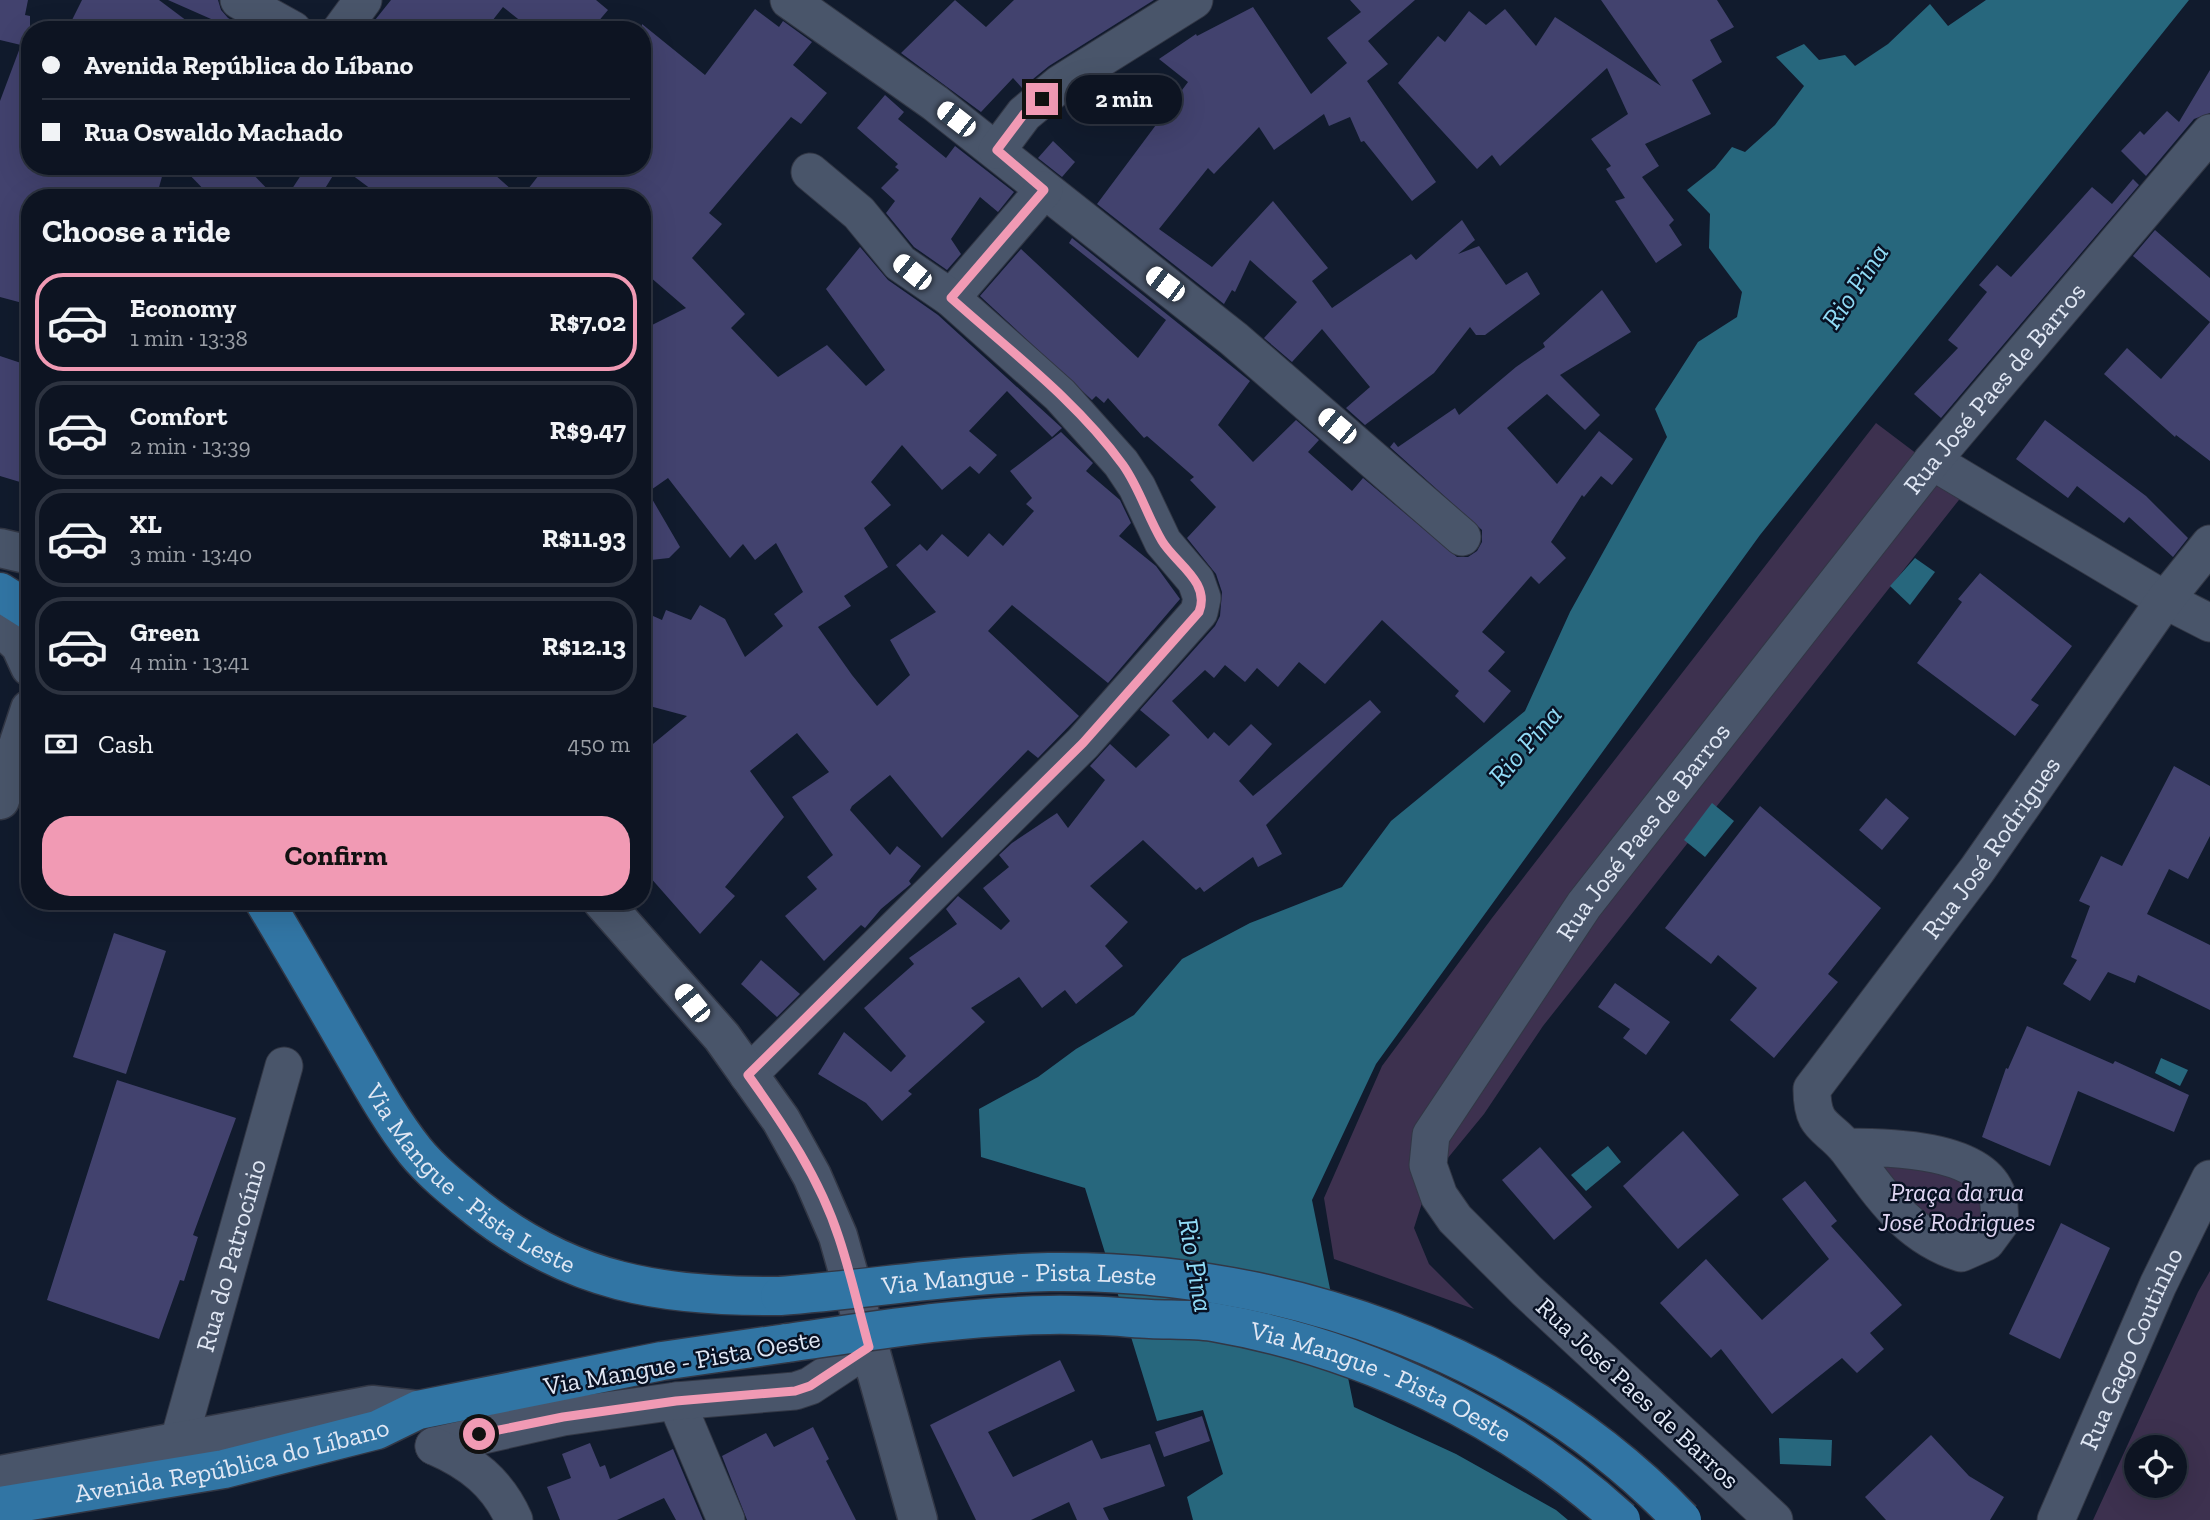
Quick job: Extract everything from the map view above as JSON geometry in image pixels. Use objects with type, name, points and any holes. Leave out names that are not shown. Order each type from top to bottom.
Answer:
[{"type":"main road","points":[[0,592],[21,605]]},
{"type":"main road","name":"Via Mangue - Pista Leste","points":[[269,910],[375,1091],[415,1151],[459,1194],[508,1232],[548,1255],[631,1285],[710,1297],[780,1296],[1047,1272],[1163,1275],[1253,1289],[1327,1308],[1399,1334],[1468,1364],[1540,1404],[1592,1441],[1661,1498],[1682,1520]]},
{"type":"main road","name":"Via Mangue - Pista Oeste","points":[[432,1408],[662,1361],[957,1320],[1050,1314],[1211,1322],[1303,1343],[1394,1374],[1501,1429],[1581,1484],[1621,1520]]},
{"type":"main road","name":"Avenida República do Líbano","points":[[0,1506],[224,1469],[377,1430],[432,1408]]},
{"type":"main road","points":[[18,1520],[76,1493]]},
{"type":"street","points":[[239,0],[277,21]]},
{"type":"street","points":[[348,21],[363,0]]},
{"type":"street","points":[[789,0],[868,54],[997,150],[1234,339],[1462,537]]},
{"type":"street","points":[[997,150],[1024,114],[1060,84],[1194,0]]},
{"type":"street","name":"Rua José Paes de Barros","points":[[1774,1520],[1517,1281],[1455,1219],[1439,1196],[1428,1165],[1431,1135],[1584,905],[1932,461],[2210,133]]},
{"type":"street","points":[[748,1075],[1083,743],[1199,612],[1202,603],[1196,581],[1163,542],[1138,487],[1121,463],[1059,395],[951,298],[900,263],[859,213],[810,172]]},
{"type":"street","points":[[951,298],[1044,190]]},
{"type":"street","points":[[1932,461],[2165,600],[2210,623]]},
{"type":"street","name":"Rua José Rodrigues","points":[[1846,1147],[1827,1132],[1812,1110],[1812,1089],[1977,870],[2165,600],[2210,544]]},
{"type":"street","points":[[0,548],[21,553]]},
{"type":"street","points":[[0,626],[21,647]]},
{"type":"street","points":[[0,800],[21,736]]},
{"type":"street","points":[[610,910],[722,1037],[787,1131],[838,1236],[918,1520]]},
{"type":"street","name":"Rua do Patrocínio","points":[[178,1444],[284,1066]]},
{"type":"street","name":"Rua Gago Coutinho","points":[[2056,1520],[2158,1285],[2210,1179]]},
{"type":"street","points":[[514,1520],[505,1500],[482,1473],[434,1446],[563,1417],[676,1401],[795,1391],[810,1386],[869,1347]]},
{"type":"street","points":[[676,1401],[726,1520]]},
{"type":"street","name":"Avenida República do Líbano","points":[[0,1475],[178,1444],[372,1405],[432,1408]]},
{"type":"green space","points":[[1876,423],[1966,491],[1543,1026],[1484,1114],[1429,1181],[1414,1228],[1429,1264],[1474,1309],[1334,1259],[1324,1198],[1382,1066],[1492,918]]},
{"type":"green space","name":"Praça da rua José Rodrigues","points":[[1860,1151],[1961,1172],[1995,1213],[1954,1245]]},
{"type":"green space","points":[[2210,1271],[2210,1520],[2093,1520],[2124,1453],[2124,1498],[2187,1498],[2187,1435],[2132,1435]]},
{"type":"water","name":"Rio Pina","points":[[1986,0],[2189,0],[1760,535],[1376,1064],[1312,1200],[1354,1407],[1456,1454],[1556,1510],[1568,1520],[1193,1520],[1187,1497],[1223,1474],[1203,1410],[1157,1421],[1085,1188],[981,1157],[979,1109],[1038,1077],[1076,1049],[1134,1015],[1182,959],[1250,923],[1342,887],[1391,821],[1525,711],[1570,612],[1667,437],[1655,409],[1698,342],[1737,317],[1742,292],[1709,248],[1710,214],[1687,190],[1715,168],[1732,147],[1745,152],[1775,125],[1804,86],[1776,57],[1804,44],[1819,60],[1845,55],[1855,66],[1888,44],[1930,4],[1948,26]]},
{"type":"water","points":[[1915,558],[1935,572],[1910,605],[1890,586]]},
{"type":"water","points":[[1712,803],[1734,821],[1705,857],[1684,840]]},
{"type":"water","points":[[2161,1058],[2188,1070],[2180,1086],[2155,1073]]},
{"type":"water","points":[[1608,1146],[1621,1162],[1586,1191],[1571,1175]]},
{"type":"water","points":[[1779,1438],[1832,1440],[1831,1466],[1780,1464]]},
{"type":"building","points":[[0,0],[28,0],[25,15],[30,16],[30,21],[21,21],[21,45],[0,40]]},
{"type":"building","points":[[82,0],[159,0],[187,21],[72,21]]},
{"type":"building","points":[[168,0],[218,0],[221,10],[233,21],[216,21]]},
{"type":"building","points":[[391,0],[596,0],[608,10],[599,21],[521,21],[503,7],[492,21],[374,21]]},
{"type":"building","points":[[955,0],[986,27],[1014,0],[1154,0],[1049,66],[1022,88],[1013,78],[981,112],[901,53]]},
{"type":"building","points":[[1350,0],[1415,0],[1368,41],[1388,64],[1367,81],[1436,182],[1412,201],[1364,141],[1361,142],[1350,117],[1329,126],[1324,114],[1274,150],[1259,127],[1214,174],[1208,168],[1159,229],[1212,267],[1273,201],[1328,268],[1312,281],[1332,308],[1411,254],[1416,260],[1462,220],[1475,240],[1458,254],[1479,246],[1506,285],[1527,272],[1540,294],[1485,335],[1476,335],[1470,327],[1434,373],[1365,425],[1346,408],[1370,387],[1322,329],[1292,362],[1264,338],[1297,302],[1250,260],[1235,292],[1232,290],[1224,304],[1097,204],[1188,82],[1159,59],[1196,34],[1197,36],[1253,7],[1311,94],[1347,63],[1327,38],[1361,12]]},
{"type":"building","points":[[1601,0],[1717,0],[1734,27],[1710,40],[1722,62],[1692,80],[1711,114],[1645,144],[1659,166],[1642,177],[1674,220],[1669,225],[1682,245],[1656,263],[1615,201],[1625,198],[1606,169],[1611,166],[1591,139],[1628,114],[1607,68],[1500,166],[1492,155],[1477,169],[1398,83],[1438,36],[1445,42],[1469,11],[1486,25],[1505,9],[1536,46],[1555,17],[1661,86]]},
{"type":"building","points":[[755,9],[779,27],[783,21],[812,42],[793,65],[827,93],[801,124],[791,117],[709,213],[722,224],[692,258],[745,314],[731,328],[778,377],[827,345],[866,386],[885,370],[826,289],[860,247],[888,280],[938,315],[1062,428],[1052,437],[1007,391],[969,431],[997,455],[979,474],[970,466],[942,490],[902,445],[871,482],[891,505],[864,528],[888,567],[844,596],[851,606],[818,627],[852,675],[877,706],[910,675],[890,640],[936,612],[896,565],[920,544],[927,551],[942,534],[968,557],[989,533],[1003,546],[1034,511],[1026,504],[1032,498],[1010,471],[1061,432],[1093,463],[1086,471],[1120,500],[1131,523],[1119,536],[1156,566],[1180,599],[1108,683],[1012,605],[988,631],[1079,716],[1038,758],[1028,750],[942,838],[890,775],[852,806],[850,810],[890,855],[897,846],[921,866],[909,881],[911,884],[881,909],[865,928],[861,925],[824,961],[785,916],[817,889],[807,877],[833,855],[792,797],[829,772],[797,733],[750,771],[784,817],[725,887],[735,896],[700,934],[651,878],[651,746],[687,716],[651,706],[651,615],[662,620],[666,610],[691,620],[700,605],[725,619],[745,657],[783,626],[774,614],[803,592],[776,543],[755,560],[743,544],[730,558],[668,478],[651,490],[651,326],[686,308],[651,278],[651,189],[528,189],[539,175],[651,175],[651,31],[705,75]]},
{"type":"building","points":[[21,45],[21,175],[162,175],[159,189],[21,189],[21,303],[0,297],[0,101]]},
{"type":"building","points":[[2210,70],[2210,113],[2194,119],[2146,176],[2121,151],[2140,131],[2144,135],[2167,111],[2179,122]]},
{"type":"building","points":[[1107,84],[1128,103],[1109,124],[1088,103]]},
{"type":"building","points":[[885,95],[904,112],[898,119],[946,158],[955,146],[1014,192],[998,212],[980,197],[951,239],[961,254],[947,270],[914,247],[886,213],[895,201],[881,188],[899,170],[895,167],[898,164],[857,128]]},
{"type":"building","points":[[1053,141],[1075,162],[1062,177],[1038,158]]},
{"type":"building","points":[[190,175],[254,175],[267,189],[203,189]]},
{"type":"building","points":[[301,175],[333,175],[325,189],[292,189]]},
{"type":"building","points":[[352,175],[495,175],[511,189],[371,189]]},
{"type":"building","points":[[2133,179],[2139,185],[1941,418],[1914,394],[1958,348],[1948,340],[1987,292],[1979,285],[1997,265],[2011,277],[2092,187],[2112,204]]},
{"type":"building","points":[[2155,230],[2210,278],[2210,322],[2133,256]]},
{"type":"building","points":[[1072,238],[1250,381],[1218,425],[1253,462],[1296,420],[1319,440],[1308,452],[1352,491],[1363,478],[1457,557],[1468,557],[1477,551],[1482,542],[1482,530],[1390,447],[1394,442],[1398,447],[1455,408],[1459,415],[1516,367],[1545,347],[1543,343],[1602,290],[1631,332],[1560,375],[1600,415],[1585,430],[1547,394],[1507,428],[1557,484],[1599,431],[1633,459],[1612,485],[1601,476],[1584,497],[1582,495],[1551,542],[1566,558],[1539,584],[1531,576],[1482,632],[1505,652],[1488,671],[1511,691],[1484,723],[1455,696],[1459,691],[1382,620],[1325,684],[1299,662],[1278,687],[1257,668],[1245,682],[1225,665],[1214,678],[1205,670],[1172,701],[1208,739],[1214,732],[1229,746],[1251,724],[1272,744],[1239,781],[1253,796],[1370,700],[1381,712],[1266,825],[1282,854],[1258,867],[1253,857],[1204,892],[1200,887],[1196,890],[1143,840],[1090,886],[1128,922],[1105,946],[1123,966],[1076,1004],[1065,990],[1042,1008],[1019,977],[971,1008],[985,1022],[908,1091],[912,1094],[882,1121],[866,1103],[818,1074],[844,1032],[891,1072],[906,1056],[864,1008],[914,964],[909,958],[957,924],[946,909],[958,896],[1001,930],[1010,921],[983,888],[1009,867],[999,855],[1057,813],[1068,828],[1105,780],[1090,766],[1110,744],[1136,768],[1170,735],[1140,710],[1215,626],[1220,616],[1222,592],[1216,574],[1187,538],[1216,507],[1190,480],[1194,477],[1147,436],[1144,438],[1108,398],[1104,403],[1096,396],[1092,400],[980,296],[1021,249],[1138,358],[1166,320],[1069,243]]},
{"type":"building","points":[[2210,322],[2210,461],[2176,435],[2175,437],[2104,374],[2127,348],[2161,379]]},
{"type":"building","points":[[0,356],[21,363],[21,482],[0,476]]},
{"type":"building","points":[[2045,420],[2146,496],[2188,538],[2173,557],[2129,517],[2124,523],[2077,486],[2068,498],[2016,459]]},
{"type":"building","points":[[651,497],[680,547],[669,558],[651,560]]},
{"type":"building","points":[[1980,573],[2072,646],[2031,700],[2039,705],[2015,736],[1917,663],[1962,602],[1958,599]]},
{"type":"building","points":[[2174,766],[2210,786],[2210,836],[2188,879],[2169,869],[2147,914],[2210,945],[2210,1010],[2138,975],[2135,983],[2108,972],[2090,1001],[2063,984],[2077,960],[2071,957],[2090,906],[2079,901],[2101,856],[2122,866]]},
{"type":"building","points":[[1886,798],[1909,818],[1882,850],[1859,830]]},
{"type":"building","points":[[1760,806],[1881,908],[1828,974],[1838,982],[1774,1058],[1730,1020],[1757,988],[1718,955],[1711,964],[1665,928]]},
{"type":"building","points":[[114,933],[166,951],[126,1074],[73,1057]]},
{"type":"building","points":[[761,960],[800,994],[777,1017],[741,984]]},
{"type":"building","points":[[1615,983],[1670,1022],[1646,1055],[1623,1038],[1630,1029],[1598,1007]]},
{"type":"building","points":[[2027,1026],[2113,1064],[2115,1061],[2189,1095],[2174,1132],[2078,1091],[2050,1166],[1982,1137],[2006,1068],[2008,1069]]},
{"type":"building","points":[[117,1080],[236,1118],[193,1235],[198,1237],[184,1281],[180,1280],[159,1339],[47,1300]]},
{"type":"building","points":[[1683,1131],[1739,1195],[1678,1249],[1623,1186]]},
{"type":"building","points":[[1540,1147],[1592,1207],[1554,1240],[1502,1180]]},
{"type":"building","points":[[1805,1181],[1837,1221],[1831,1226],[1902,1305],[1870,1333],[1884,1349],[1857,1373],[1842,1358],[1772,1414],[1721,1349],[1711,1358],[1660,1303],[1706,1259],[1762,1320],[1829,1259],[1782,1199]]},
{"type":"building","points":[[2061,1223],[2110,1248],[2060,1359],[2009,1334]]},
{"type":"building","points":[[1060,1360],[1075,1391],[988,1432],[1013,1477],[1092,1440],[1101,1459],[1150,1444],[1165,1486],[1103,1508],[1109,1520],[1077,1520],[1069,1502],[1031,1520],[976,1520],[930,1425]]},
{"type":"building","points":[[1202,1416],[1210,1441],[1164,1457],[1155,1432]]},
{"type":"building","points":[[813,1427],[829,1459],[826,1461],[856,1520],[747,1520],[722,1456],[766,1433],[774,1447]]},
{"type":"building","points":[[1931,1435],[1969,1476],[2004,1497],[1990,1520],[1886,1520],[1865,1497]]},
{"type":"building","points":[[590,1443],[600,1467],[605,1465],[610,1479],[673,1449],[703,1520],[676,1520],[664,1498],[617,1520],[560,1520],[547,1487],[571,1478],[562,1454]]},
{"type":"route","points":[[479,1434],[563,1417],[676,1401],[795,1391],[810,1386],[869,1347],[830,1216],[781,1120],[748,1075],[1083,743],[1165,646],[1199,612],[1202,598],[1196,581],[1163,542],[1138,487],[1121,463],[1059,395],[951,298],[1044,190],[997,150],[1024,114],[1042,99]]}]
